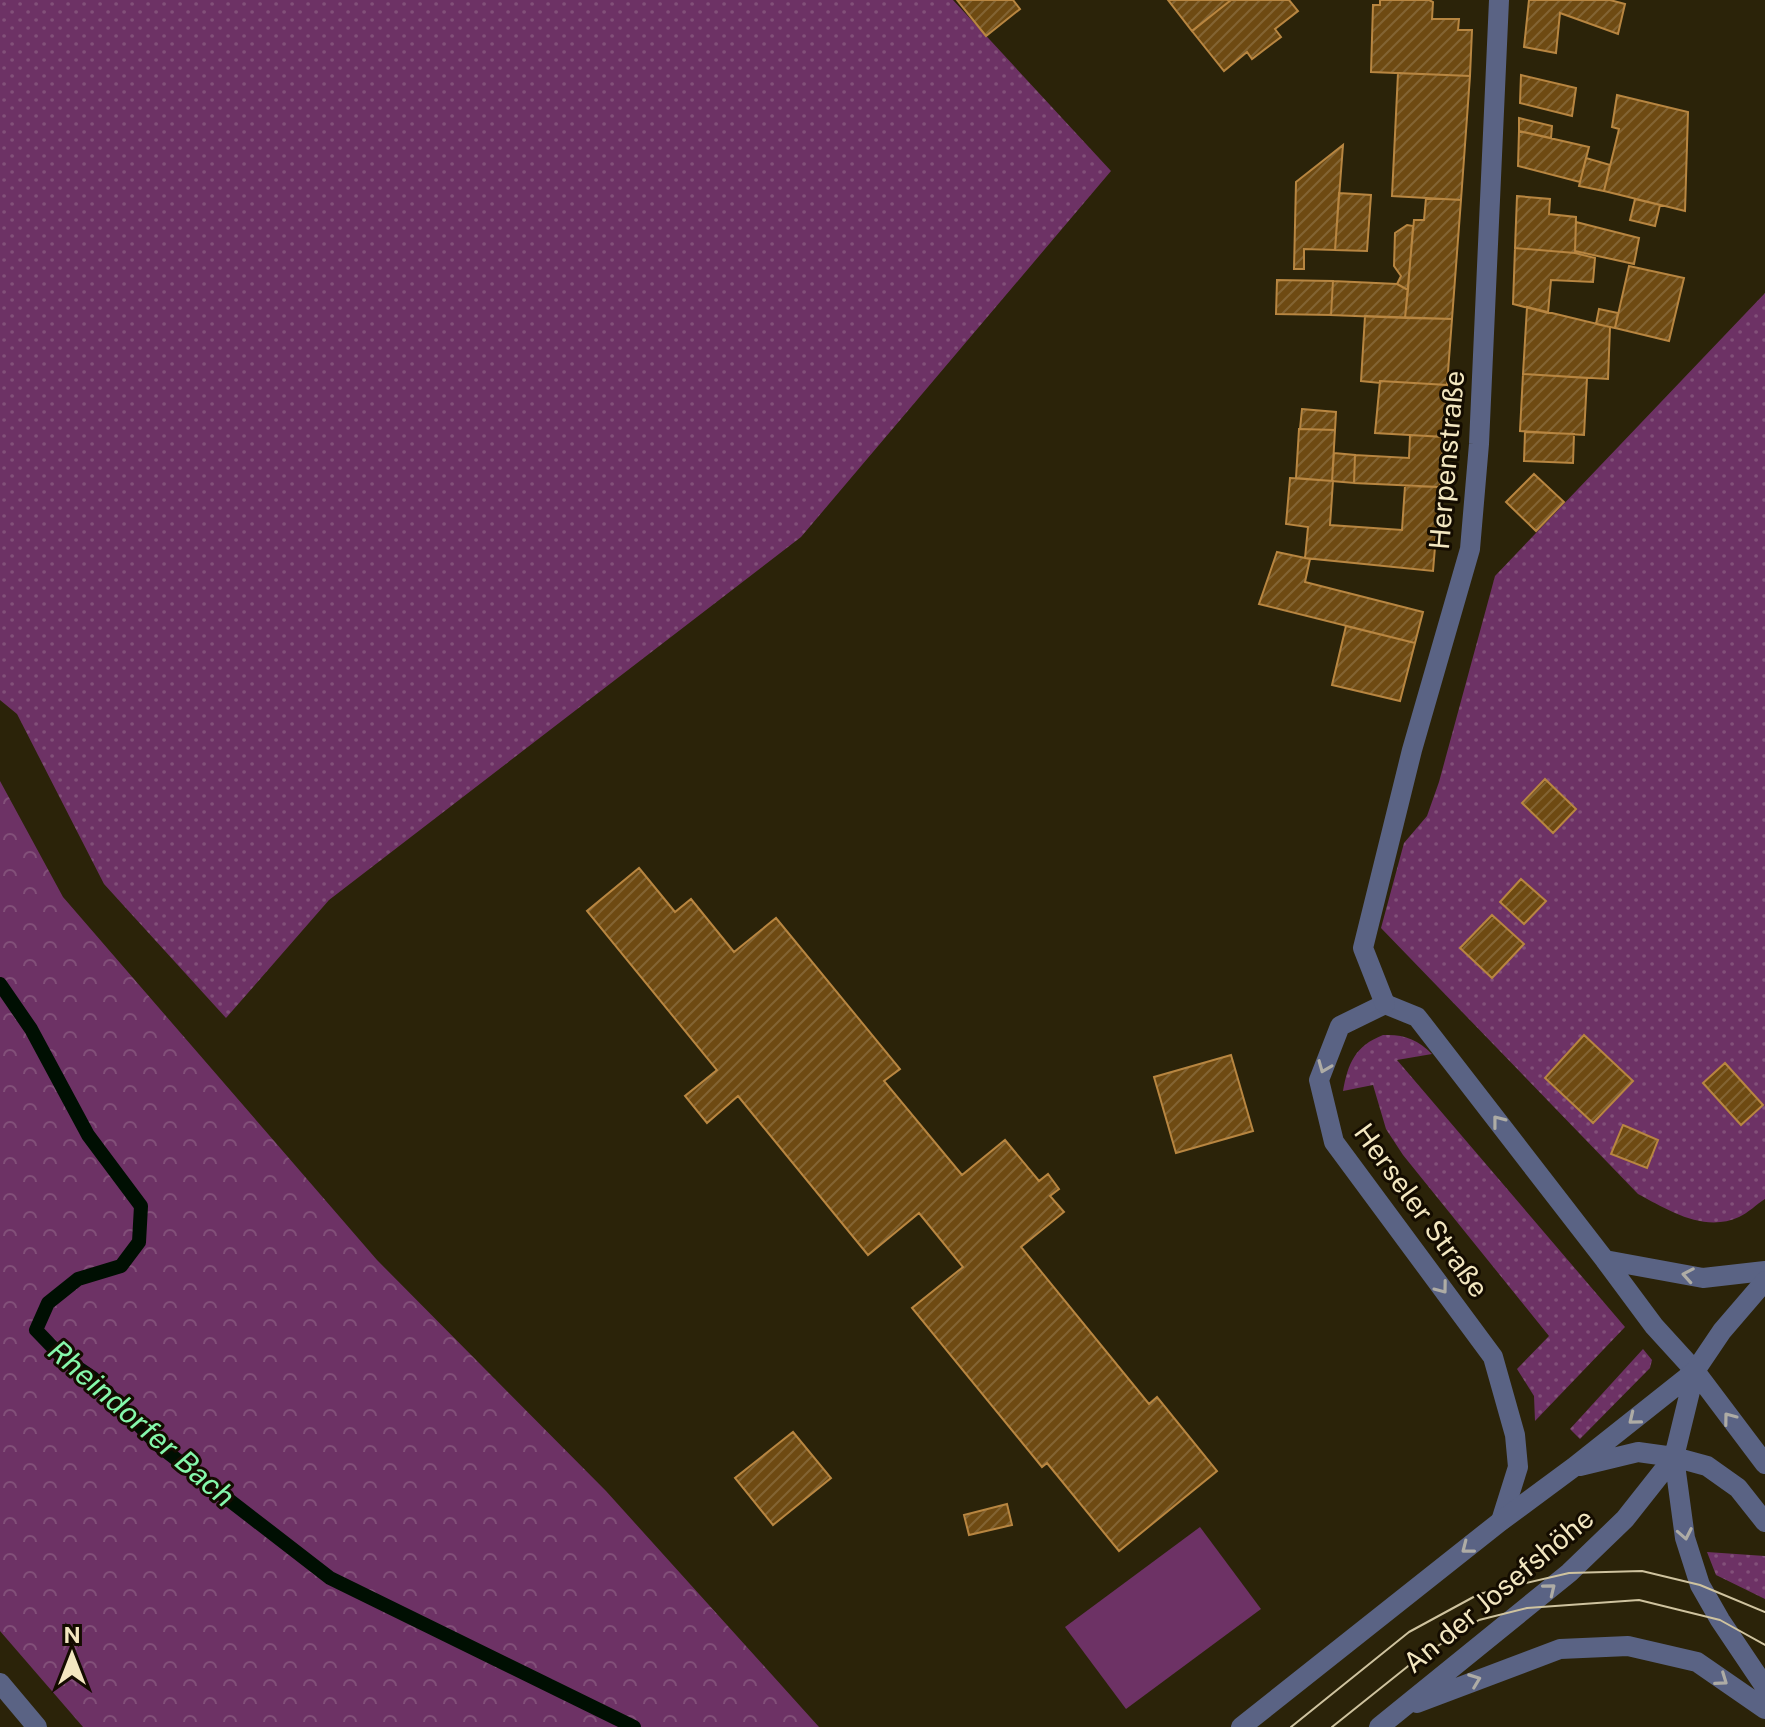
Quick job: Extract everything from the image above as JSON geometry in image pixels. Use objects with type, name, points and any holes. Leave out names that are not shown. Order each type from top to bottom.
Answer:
[{"type":"street","name":"Herpenstraße","points":[[1385,1004],[1363,948],[1412,750],[1470,549],[1479,444],[1497,1]]},
{"type":"street","points":[[1385,1004],[1417,1017],[1654,1326],[1695,1371],[1765,1464]]},
{"type":"street","name":"Herseler Straße","points":[[1385,1004],[1340,1026],[1319,1080],[1334,1142],[1493,1357],[1515,1435],[1518,1467],[1501,1521]]},
{"type":"street","points":[[1605,1260],[1703,1278],[1765,1271]]},
{"type":"street","points":[[1765,1281],[1722,1331],[1695,1371],[1674,1457],[1685,1538],[1700,1585],[1765,1687]]},
{"type":"street","name":"An der Josefshöhe","points":[[1241,1727],[1695,1371]]},
{"type":"street","name":"An der Josefshöhe","points":[[1574,1467],[1638,1452],[1674,1457]]},
{"type":"street","points":[[1674,1457],[1707,1466],[1738,1488],[1765,1522]]},
{"type":"street","name":"An der Josefshöhe","points":[[1379,1727],[1569,1573],[1625,1519],[1674,1457]]},
{"type":"street","points":[[1402,1709],[1560,1649],[1628,1646],[1697,1662],[1765,1709]]},
{"type":"street","points":[[0,1683],[37,1727]]},
{"type":"green space","points":[[0,0],[953,0],[1111,171],[801,537],[329,900],[226,1018],[104,884],[17,714],[0,700]]},
{"type":"green space","points":[[1765,293],[1765,1199],[1739,1217],[1713,1222],[1687,1218],[1638,1194],[1381,928],[1404,843],[1427,816],[1439,782],[1495,576]]},
{"type":"green space","points":[[0,781],[63,897],[377,1260],[606,1491],[819,1727],[83,1727],[0,1631]]},
{"type":"green space","points":[[1383,1035],[1410,1038],[1432,1054],[1397,1060],[1625,1327],[1535,1421],[1534,1396],[1517,1369],[1549,1336],[1403,1155],[1386,1129],[1373,1085],[1343,1091],[1347,1072],[1359,1050]]},
{"type":"green space","points":[[1643,1349],[1652,1360],[1650,1368],[1580,1439],[1570,1429]]},
{"type":"green space","points":[[1200,1527],[1261,1609],[1126,1709],[1065,1627]]},
{"type":"green space","points":[[1707,1552],[1765,1556],[1765,1599],[1716,1575]]},
{"type":"building","points":[[957,0],[1013,0],[1020,9],[986,36]]},
{"type":"building","points":[[1168,0],[1231,0],[1192,31]]},
{"type":"building","points":[[1231,0],[1289,0],[1298,11],[1275,29],[1281,37],[1252,59],[1247,52],[1224,71],[1192,31]]},
{"type":"building","points":[[1380,0],[1429,0],[1433,2],[1432,19],[1459,19],[1458,30],[1472,30],[1470,76],[1371,72],[1373,5],[1380,5]]},
{"type":"building","points":[[1529,0],[1610,0],[1625,4],[1618,34],[1560,13],[1556,53],[1524,47]]},
{"type":"building","points":[[1398,73],[1470,76],[1461,200],[1392,196]]},
{"type":"building","points":[[1521,75],[1576,88],[1572,116],[1520,103]]},
{"type":"building","points":[[1617,95],[1688,112],[1685,211],[1604,191],[1619,129],[1612,127]]},
{"type":"building","points":[[1519,118],[1552,126],[1551,138],[1519,131]]},
{"type":"building","points":[[1519,131],[1589,147],[1580,182],[1518,166]]},
{"type":"building","points":[[1343,145],[1335,250],[1304,249],[1304,269],[1294,269],[1296,182]]},
{"type":"building","points":[[1586,158],[1610,165],[1604,191],[1579,186]]},
{"type":"building","points":[[1339,193],[1371,195],[1367,251],[1335,250]]},
{"type":"building","points":[[1517,196],[1550,199],[1549,214],[1576,217],[1575,253],[1515,248]]},
{"type":"building","points":[[1426,198],[1461,200],[1452,319],[1405,318],[1414,220],[1424,220]]},
{"type":"building","points":[[1635,199],[1660,205],[1655,226],[1630,220]]},
{"type":"building","points":[[1576,222],[1639,238],[1634,264],[1575,251]]},
{"type":"building","points":[[1407,225],[1413,226],[1408,290],[1397,284],[1401,276],[1394,266],[1395,233]]},
{"type":"building","points":[[1515,248],[1575,253],[1595,258],[1593,282],[1551,280],[1548,313],[1513,304]]},
{"type":"building","points":[[1629,266],[1684,278],[1669,341],[1615,328]]},
{"type":"building","points":[[1277,280],[1333,281],[1331,315],[1276,314]]},
{"type":"building","points":[[1333,281],[1397,284],[1408,290],[1405,318],[1331,315]]},
{"type":"building","points":[[1527,307],[1610,327],[1608,379],[1523,374]]},
{"type":"building","points":[[1599,309],[1618,313],[1615,328],[1596,324]]},
{"type":"building","points":[[1365,316],[1452,319],[1447,385],[1361,381]]},
{"type":"building","points":[[1523,374],[1587,378],[1584,435],[1520,431]]},
{"type":"building","points":[[1380,381],[1447,385],[1444,437],[1375,433]]},
{"type":"building","points":[[1302,409],[1336,412],[1335,430],[1300,429]]},
{"type":"building","points":[[1299,429],[1335,430],[1332,481],[1296,478]]},
{"type":"building","points":[[1525,432],[1574,434],[1573,463],[1524,461]]},
{"type":"building","points":[[1410,435],[1444,437],[1440,487],[1354,483],[1355,455],[1409,458]]},
{"type":"building","points":[[1334,453],[1355,455],[1354,483],[1332,481]]},
{"type":"building","points":[[1534,474],[1564,502],[1536,531],[1506,502]]},
{"type":"building","points":[[1290,478],[1333,481],[1330,525],[1402,530],[1405,486],[1440,487],[1433,571],[1305,558],[1308,527],[1286,524]]},
{"type":"building","points":[[1277,552],[1310,559],[1305,582],[1423,612],[1415,643],[1259,604]]},
{"type":"building","points":[[1346,626],[1415,643],[1400,701],[1332,685]]},
{"type":"building","points":[[1545,779],[1576,809],[1553,833],[1522,803]]},
{"type":"building","points":[[639,868],[675,912],[691,899],[734,952],[776,918],[900,1069],[884,1081],[962,1175],[1005,1140],[1039,1181],[1048,1174],[1059,1189],[1050,1196],[1064,1212],[1021,1247],[1149,1404],[1157,1397],[1217,1471],[1119,1551],[1047,1463],[1042,1467],[912,1308],[963,1267],[919,1213],[868,1255],[738,1096],[707,1123],[685,1096],[717,1070],[587,911]]},
{"type":"building","points":[[1521,879],[1546,901],[1524,924],[1500,902]]},
{"type":"building","points":[[1492,915],[1524,944],[1492,978],[1460,948]]},
{"type":"building","points":[[1584,1035],[1633,1081],[1593,1123],[1545,1078]]},
{"type":"building","points":[[1231,1055],[1253,1131],[1176,1153],[1154,1077]]},
{"type":"building","points":[[1725,1063],[1763,1105],[1741,1125],[1703,1083]]},
{"type":"building","points":[[1623,1125],[1658,1140],[1647,1168],[1611,1154]]},
{"type":"building","points":[[793,1432],[831,1478],[773,1525],[735,1478]]},
{"type":"building","points":[[1007,1504],[1012,1525],[969,1535],[964,1515]]},
{"type":"waterway","name":"Rheindorfer Bach","points":[[0,984],[31,1029],[88,1135],[141,1206],[139,1242],[121,1266],[78,1279],[48,1303],[36,1330],[62,1357],[93,1378],[158,1445],[330,1578],[634,1727]]},
{"type":"tram line","points":[[1291,1727],[1409,1632],[1479,1594],[1569,1573],[1642,1571],[1700,1585],[1765,1612]]},
{"type":"tram line","points":[[1332,1727],[1417,1659],[1479,1620],[1527,1608],[1639,1600],[1720,1620],[1765,1645]]}]
